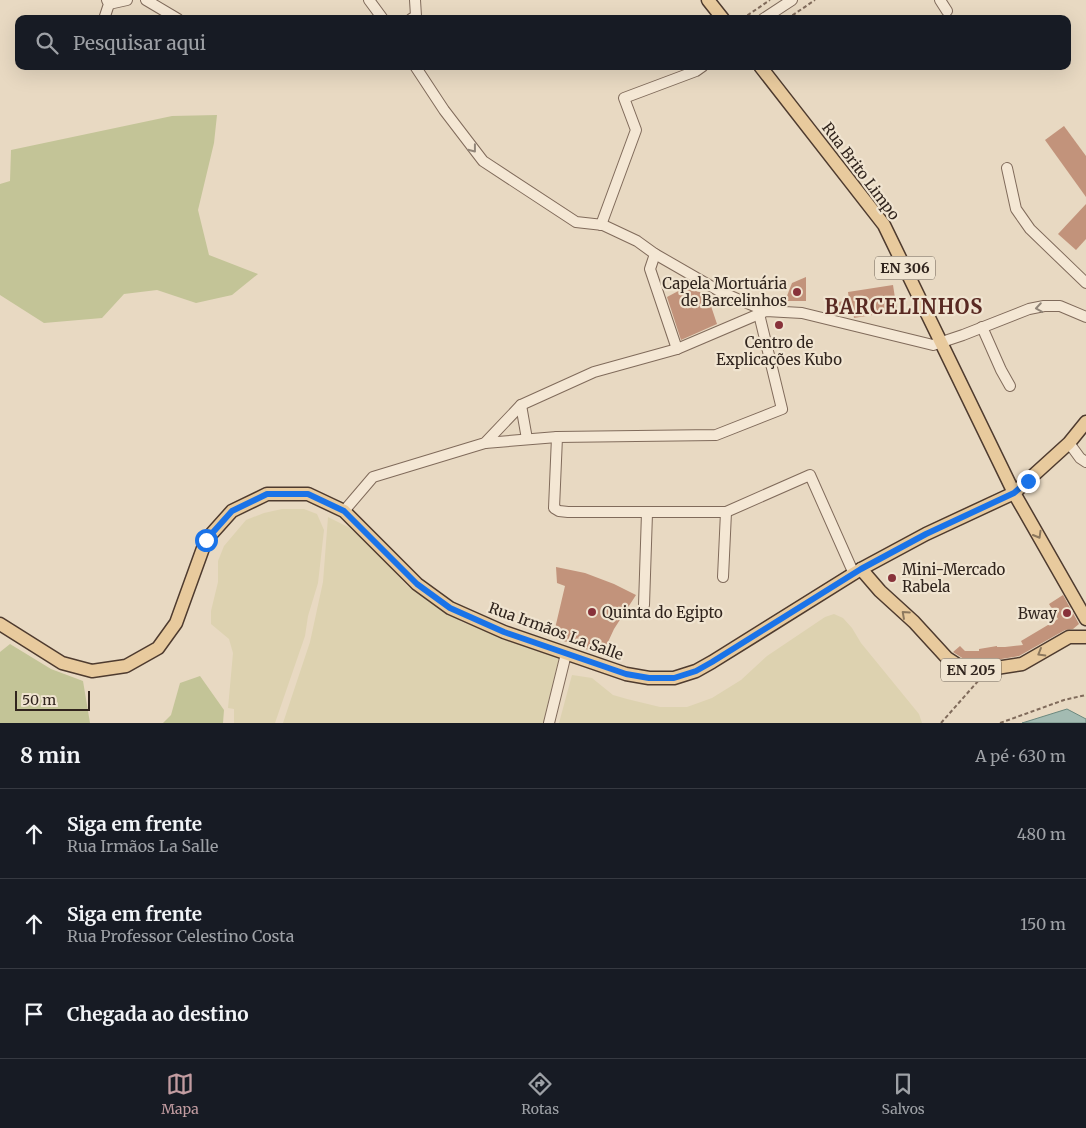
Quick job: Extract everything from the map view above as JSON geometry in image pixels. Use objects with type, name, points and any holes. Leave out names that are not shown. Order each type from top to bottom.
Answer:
[{"type":"main road","points":[[708,0],[720,15]]},
{"type":"main road","name":"Rua Brito Limpo","points":[[763,70],[884,225],[1014,493],[1086,619]]},
{"type":"main road","name":"Rua Irmãos La Salle","points":[[0,624],[62,663],[92,671],[126,666],[158,648],[176,623],[206,540],[232,511],[267,494],[308,494],[344,511],[417,584],[450,608],[504,632],[626,674],[649,678],[674,678],[696,671],[712,662],[857,571],[926,534],[1014,493],[1069,442],[1086,422]]},
{"type":"main road","name":"EN 205","points":[[857,571],[914,622],[946,658],[964,669],[983,670],[1022,664],[1069,637],[1086,637]]},
{"type":"street","points":[[105,15],[108,2],[127,0]]},
{"type":"street","points":[[146,0],[171,15]]},
{"type":"street","points":[[369,0],[380,15]]},
{"type":"street","points":[[415,0],[416,15]]},
{"type":"street","points":[[769,15],[792,0]]},
{"type":"street","points":[[940,0],[947,11]]},
{"type":"street","points":[[418,70],[444,110],[483,161],[576,222],[601,225],[637,241],[654,254],[762,313]]},
{"type":"street","points":[[601,225],[636,130],[624,98],[697,70]]},
{"type":"street","points":[[1007,168],[1016,208],[1030,229],[1086,283]]},
{"type":"street","points":[[654,254],[650,268],[677,349]]},
{"type":"street","points":[[485,442],[521,405],[594,372],[677,349],[762,313],[802,313],[933,345],[1044,306],[1060,306],[1086,317]]},
{"type":"street","points":[[344,511],[373,477],[485,442],[557,437],[716,435],[782,409],[762,313]]},
{"type":"street","points":[[982,327],[1010,386]]},
{"type":"street","points":[[521,405],[527,439]]},
{"type":"street","points":[[557,437],[554,508],[559,511],[726,512],[810,475],[857,571]]},
{"type":"street","points":[[1069,442],[1080,458],[1086,462]]},
{"type":"street","points":[[723,577],[726,512]]},
{"type":"street","points":[[644,605],[647,513]]},
{"type":"street","points":[[549,723],[566,654]]},
{"type":"path","points":[[748,15],[770,0]]},
{"type":"path","points":[[793,15],[815,0]]},
{"type":"path","points":[[941,723],[978,682],[983,670]]},
{"type":"path","points":[[1000,723],[1064,700],[1086,695]]},
{"type":"shaded area","points":[[282,509],[304,509],[317,514],[324,530],[318,583],[308,616],[305,636],[275,723],[234,723],[234,709],[228,708],[233,653],[229,639],[211,624],[211,611],[218,582],[218,561],[224,546],[246,520]]},
{"type":"shaded area","points":[[328,517],[348,527],[369,544],[407,586],[462,622],[559,658],[543,723],[283,723],[310,642],[323,582]]},
{"type":"shaded area","points":[[834,614],[843,618],[852,628],[861,643],[919,714],[922,723],[559,723],[572,675],[592,678],[613,695],[627,699],[660,707],[687,707],[712,698],[741,680],[767,656],[825,617]]},
{"type":"shaded area","points":[[1067,709],[1086,719],[1086,723],[1022,723]]},
{"type":"green space","points":[[217,115],[214,143],[198,210],[209,255],[258,274],[232,295],[196,303],[157,290],[124,294],[102,318],[44,323],[0,295],[0,184],[10,181],[11,150],[172,116]]},
{"type":"green space","points":[[10,644],[51,669],[83,681],[90,723],[0,723],[0,652]]},
{"type":"green space","points":[[200,676],[224,710],[223,723],[163,723],[171,715],[180,683]]},
{"type":"building","points":[[1064,126],[1086,156],[1086,197],[1045,140]]},
{"type":"building","points":[[1086,204],[1086,239],[1076,250],[1058,234]]},
{"type":"building","name":"Capela Mortuária de Barcelinhos","points":[[806,277],[806,301],[785,301],[792,283]]},
{"type":"building","points":[[893,285],[897,311],[854,318],[853,312],[840,314],[838,302],[849,300],[848,292]]},
{"type":"building","points":[[684,288],[707,294],[717,324],[681,340],[667,297]]},
{"type":"building","name":"Quinta do Egipto","points":[[556,567],[585,573],[636,595],[614,629],[602,655],[553,637],[565,586],[557,583]]},
{"type":"building","points":[[1063,595],[1079,624],[1073,629],[1065,630],[1019,656],[983,662],[967,661],[953,652],[960,646],[965,651],[979,651],[979,649],[997,646],[1023,645],[1021,641],[1058,619],[1049,604]]},
{"type":"place","name":"Capela Mortuária de Barcelinhos","points":[[797,292]]},
{"type":"place","name":"Centro de Explicações Kubo","points":[[779,325]]},
{"type":"place","name":"Mini-Mercado Rabela","points":[[892,578]]},
{"type":"place","name":"Quinta do Egipto","points":[[592,612]]},
{"type":"place","name":"Bway","points":[[1067,613]]},
{"type":"district","name":"BARCELINHOS","points":[[904,306]]},
{"type":"route","points":[[206,540],[232,511],[267,494],[308,494],[344,511],[417,584],[450,608],[504,632],[626,674],[649,678],[674,678],[696,671],[861,569],[926,534],[1014,493],[1028,481]]}]
